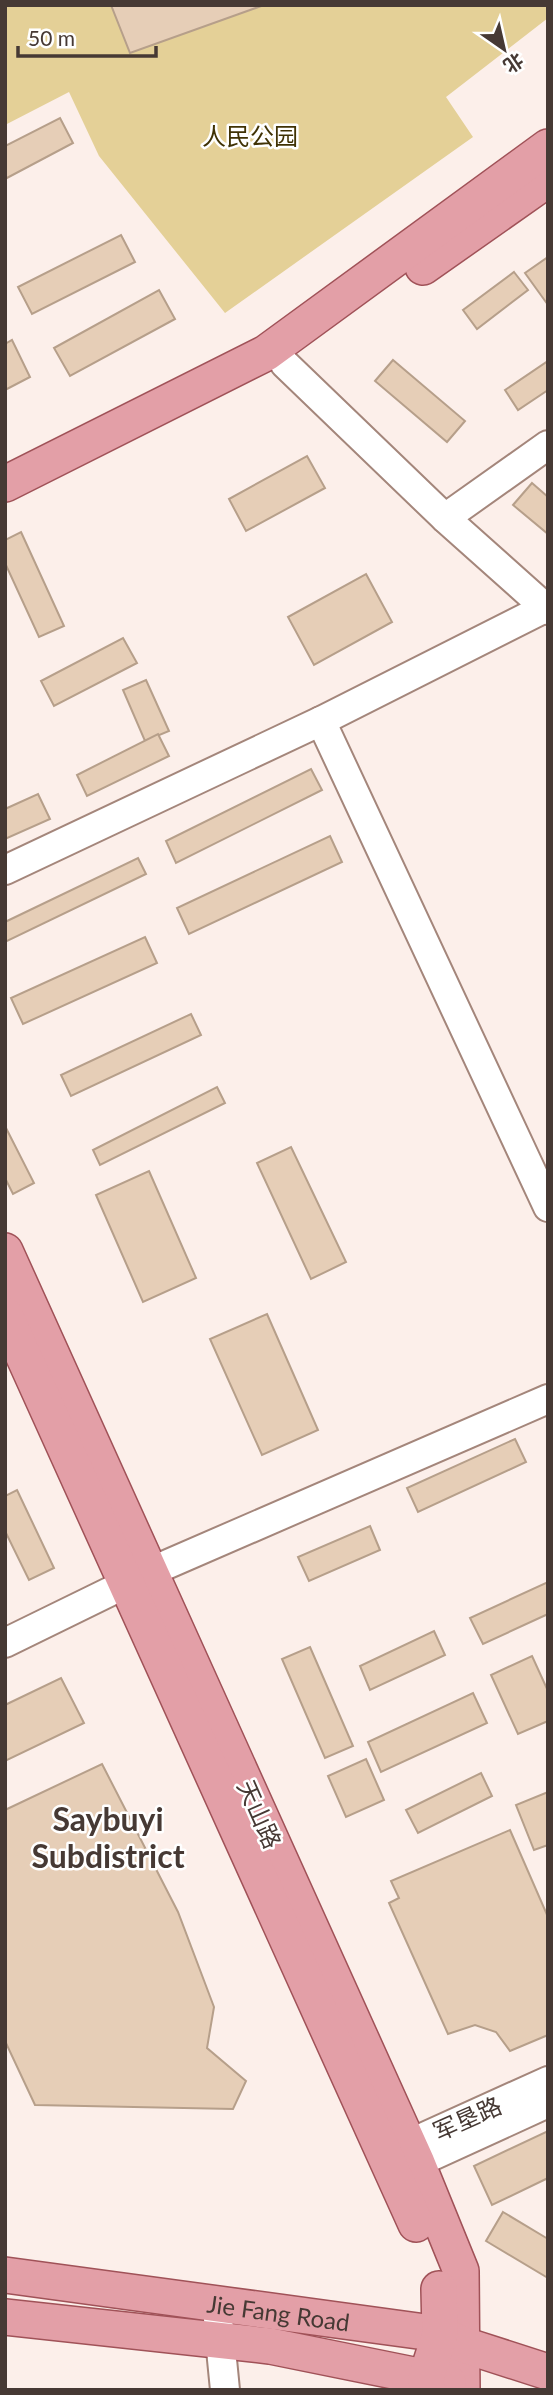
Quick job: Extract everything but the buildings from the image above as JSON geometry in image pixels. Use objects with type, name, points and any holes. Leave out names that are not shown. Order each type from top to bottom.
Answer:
[{"type":"main road","points":[[5,484],[266,353],[548,146]]},
{"type":"main road","points":[[5,506],[285,364],[548,179]]},
{"type":"main road","name":"天山路","points":[[5,1251],[140,1578],[401,2159],[461,2271],[452,2339],[426,2384]]},
{"type":"main road","name":"天山路","points":[[5,1315],[140,1578]]},
{"type":"main road","name":"Jie Fang Road","points":[[5,2275],[216,2303],[452,2339],[548,2372]]},
{"type":"main road","name":"Jie Fang Road","points":[[5,2317],[270,2346],[426,2384],[467,2388]]},
{"type":"main road","name":"天山路","points":[[452,2339],[467,2388]]},
{"type":"street","points":[[5,870],[321,721],[547,609],[445,518],[285,364]]},
{"type":"street","points":[[445,518],[548,445]]},
{"type":"street","points":[[321,721],[548,1207]]},
{"type":"street","points":[[5,1643],[140,1578],[548,1399]]},
{"type":"street","name":"军垦路","points":[[401,2159],[548,2081]]},
{"type":"street","name":"军垦路","points":[[401,2159],[548,2103]]},
{"type":"street","points":[[216,2303],[225,2390]]},
{"type":"green space","name":"人民公园","points":[[5,5],[548,5],[548,18],[446,97],[473,137],[225,313],[99,156],[69,92],[5,125]]},
{"type":"district","name":"Saybuyi Subdistrict","points":[[108,1836]]}]
